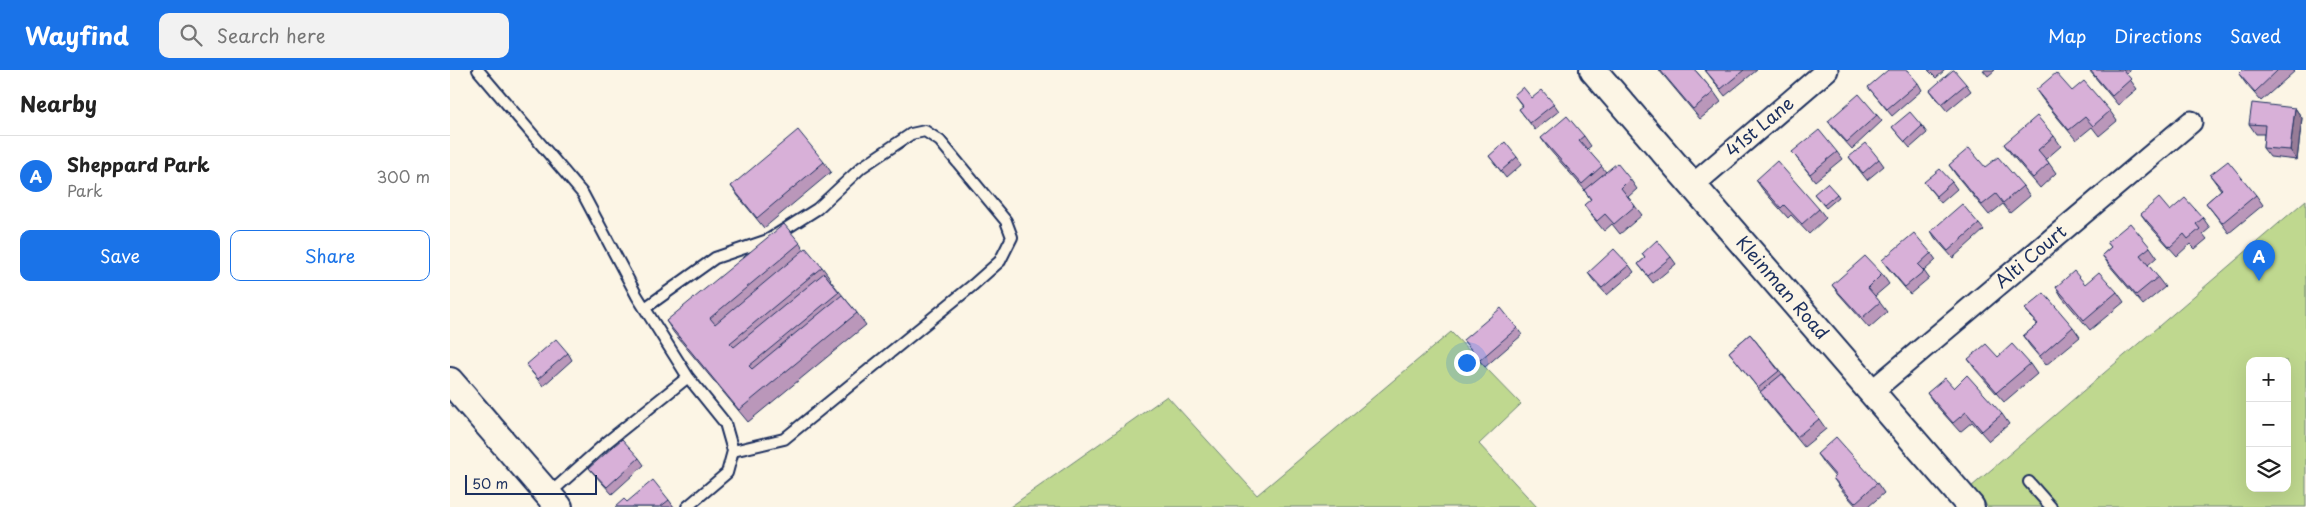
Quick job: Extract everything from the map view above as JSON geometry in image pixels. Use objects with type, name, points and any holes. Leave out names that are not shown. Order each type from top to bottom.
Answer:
[{"type":"street","name":"Kleinman Road","points":[[1593,70],[1971,507]]},
{"type":"street","name":"41st Lane","points":[[1693,184],[1828,70]]},
{"type":"street","name":"Alti Court","points":[[1871,392],[2191,122]]},
{"type":"street","points":[[450,381],[554,501]]},
{"type":"lane","points":[[478,70],[583,194],[645,308],[688,377],[725,423],[733,451],[727,473],[687,507]]},
{"type":"lane","points":[[645,308],[714,258],[768,240],[817,209],[862,167],[911,134],[925,131],[940,141],[1006,221],[1012,237],[1000,261],[973,285],[784,439],[733,451]]},
{"type":"lane","points":[[554,501],[606,442],[688,377]]},
{"type":"lane","points":[[2029,482],[2051,507]]},
{"type":"green space","points":[[2306,200],[2306,507],[1988,507],[1971,487]]},
{"type":"green space","points":[[1451,332],[1521,404],[1479,444],[1537,507],[1010,507],[1167,396],[1257,495]]},
{"type":"building","points":[[1660,70],[1695,70],[1714,92],[1693,109]]},
{"type":"building","points":[[1705,70],[1744,70],[1721,89]]},
{"type":"building","points":[[1888,70],[1907,70],[1918,83],[1887,109],[1868,87]]},
{"type":"building","points":[[1953,70],[1966,84],[1942,104],[1930,90]]},
{"type":"building","points":[[2090,70],[2123,70],[2131,79],[2112,96]]},
{"type":"building","points":[[2243,70],[2278,70],[2255,92],[2239,74]]},
{"type":"building","points":[[2056,73],[2072,91],[2084,81],[2110,111],[2093,126],[2085,117],[2069,130],[2036,90]]},
{"type":"building","points":[[1523,87],[1532,98],[1542,90],[1554,104],[1530,123],[1519,109],[1523,106],[1514,95]]},
{"type":"building","points":[[1859,94],[1877,115],[1847,142],[1828,121]]},
{"type":"building","points":[[2252,103],[2295,108],[2290,150],[2263,148],[2265,125],[2249,124]]},
{"type":"building","points":[[1910,112],[1922,126],[1905,142],[1892,127]]},
{"type":"building","points":[[1567,116],[1584,136],[1579,140],[1602,166],[1582,184],[1541,138]]},
{"type":"building","points":[[2037,116],[2054,136],[2038,150],[2049,163],[2033,178],[2004,144]]},
{"type":"building","points":[[798,130],[824,162],[757,218],[731,186]]},
{"type":"building","points":[[1819,130],[1837,152],[1810,174],[1792,152]]},
{"type":"building","points":[[1505,142],[1517,157],[1501,171],[1489,156]]},
{"type":"building","points":[[1866,143],[1879,159],[1863,173],[1849,157]]},
{"type":"building","points":[[1969,148],[1985,167],[1998,157],[2023,186],[2003,203],[1996,194],[1982,205],[1949,165]]},
{"type":"building","points":[[1777,161],[1819,209],[1802,224],[1784,205],[1781,208],[1756,180]]},
{"type":"building","points":[[2228,161],[2256,195],[2222,223],[2206,203],[2222,189],[2210,175]]},
{"type":"building","points":[[1617,163],[1630,179],[1621,188],[1635,206],[1614,224],[1605,214],[1597,221],[1584,205],[1591,199],[1584,190]]},
{"type":"building","points":[[1940,169],[1952,182],[1936,196],[1924,182]]},
{"type":"building","points":[[1827,183],[1837,194],[1824,205],[1814,194]]},
{"type":"building","points":[[2159,198],[2170,211],[2185,198],[2203,218],[2196,224],[2200,229],[2188,239],[2184,234],[2170,247],[2141,214]]},
{"type":"building","points":[[1962,204],[1979,224],[1948,251],[1931,231]]},
{"type":"building","points":[[2130,223],[2150,247],[2140,255],[2158,277],[2136,295],[2102,255],[2111,247],[2107,242]]},
{"type":"building","points":[[784,224],[800,243],[710,318],[715,324],[806,248],[822,267],[730,343],[734,347],[824,273],[839,292],[749,366],[752,369],[842,295],[857,313],[739,410],[666,321]]},
{"type":"building","points":[[1914,233],[1931,253],[1918,265],[1924,271],[1905,287],[1882,260]]},
{"type":"building","points":[[1657,240],[1671,257],[1648,276],[1638,264],[1645,258],[1642,254]]},
{"type":"building","points":[[1614,249],[1629,265],[1602,288],[1588,273]]},
{"type":"building","points":[[1865,256],[1882,274],[1868,288],[1880,302],[1862,318],[1832,285]]},
{"type":"building","points":[[2074,271],[2085,284],[2099,272],[2117,292],[2084,320],[2056,287]]},
{"type":"building","points":[[2044,293],[2073,327],[2040,356],[2023,336],[2038,324],[2025,309]]},
{"type":"building","points":[[1501,308],[1517,328],[1480,360],[1463,340]]},
{"type":"building","points":[[1750,334],[1779,371],[1758,388],[1729,352]]},
{"type":"building","points":[[556,339],[568,353],[538,379],[526,365]]},
{"type":"building","points":[[1986,344],[1998,357],[2012,344],[2030,364],[1997,392],[1968,359]]},
{"type":"building","points":[[1782,374],[1819,419],[1797,437],[1760,392]]},
{"type":"building","points":[[1967,375],[2002,414],[1982,431],[1966,412],[1953,423],[1927,393],[1945,378],[1954,388]]},
{"type":"building","points":[[1836,437],[1877,483],[1855,503],[1833,478],[1836,476],[1817,454]]},
{"type":"building","points":[[622,439],[639,458],[607,487],[589,468]]},
{"type":"building","points":[[653,480],[669,500],[660,507],[615,507],[624,499],[627,502]]},
{"type":"place","name":"Sheppard Park","points":[[2259,281]]}]
